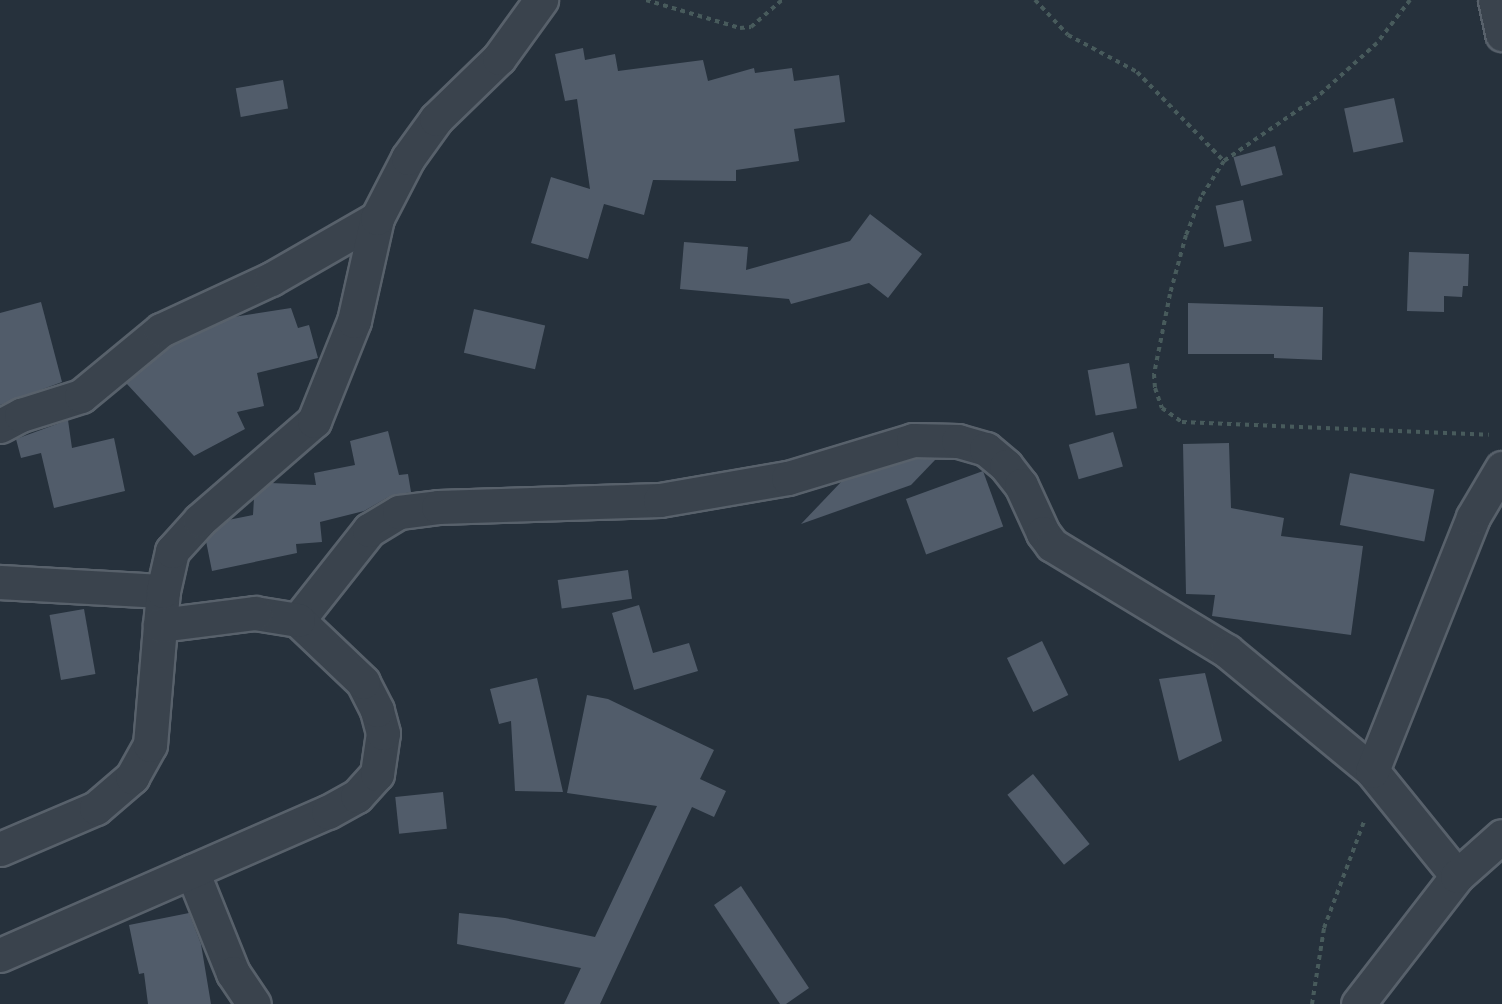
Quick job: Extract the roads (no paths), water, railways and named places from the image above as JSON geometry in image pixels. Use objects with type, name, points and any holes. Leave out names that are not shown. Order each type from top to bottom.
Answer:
[{"type":"street","points":[[0,849],[96,808],[132,777],[150,745],[160,625],[172,551],[183,536],[314,422],[354,321],[377,218],[408,158],[436,119],[499,58],[541,0]]},
{"type":"street","points":[[1495,0],[1502,34]]},
{"type":"street","points":[[0,426],[21,415],[81,396],[161,330],[270,279],[377,218]]},
{"type":"street","points":[[298,620],[369,530],[399,512],[438,507],[660,500],[788,478],[913,440],[958,441],[986,449],[1006,466],[1021,485],[1043,533],[1052,545],[1227,651],[1372,771],[1457,876]]},
{"type":"street","points":[[1372,771],[1473,517],[1502,468]]},
{"type":"street","points":[[0,582],[164,591]]},
{"type":"street","points":[[0,955],[328,812],[357,796],[377,774],[383,733],[377,710],[363,682],[298,620],[255,613],[160,625]]},
{"type":"street","points":[[1358,1004],[1457,876],[1502,836]]},
{"type":"street","points":[[192,871],[233,973],[254,1004]]}]
